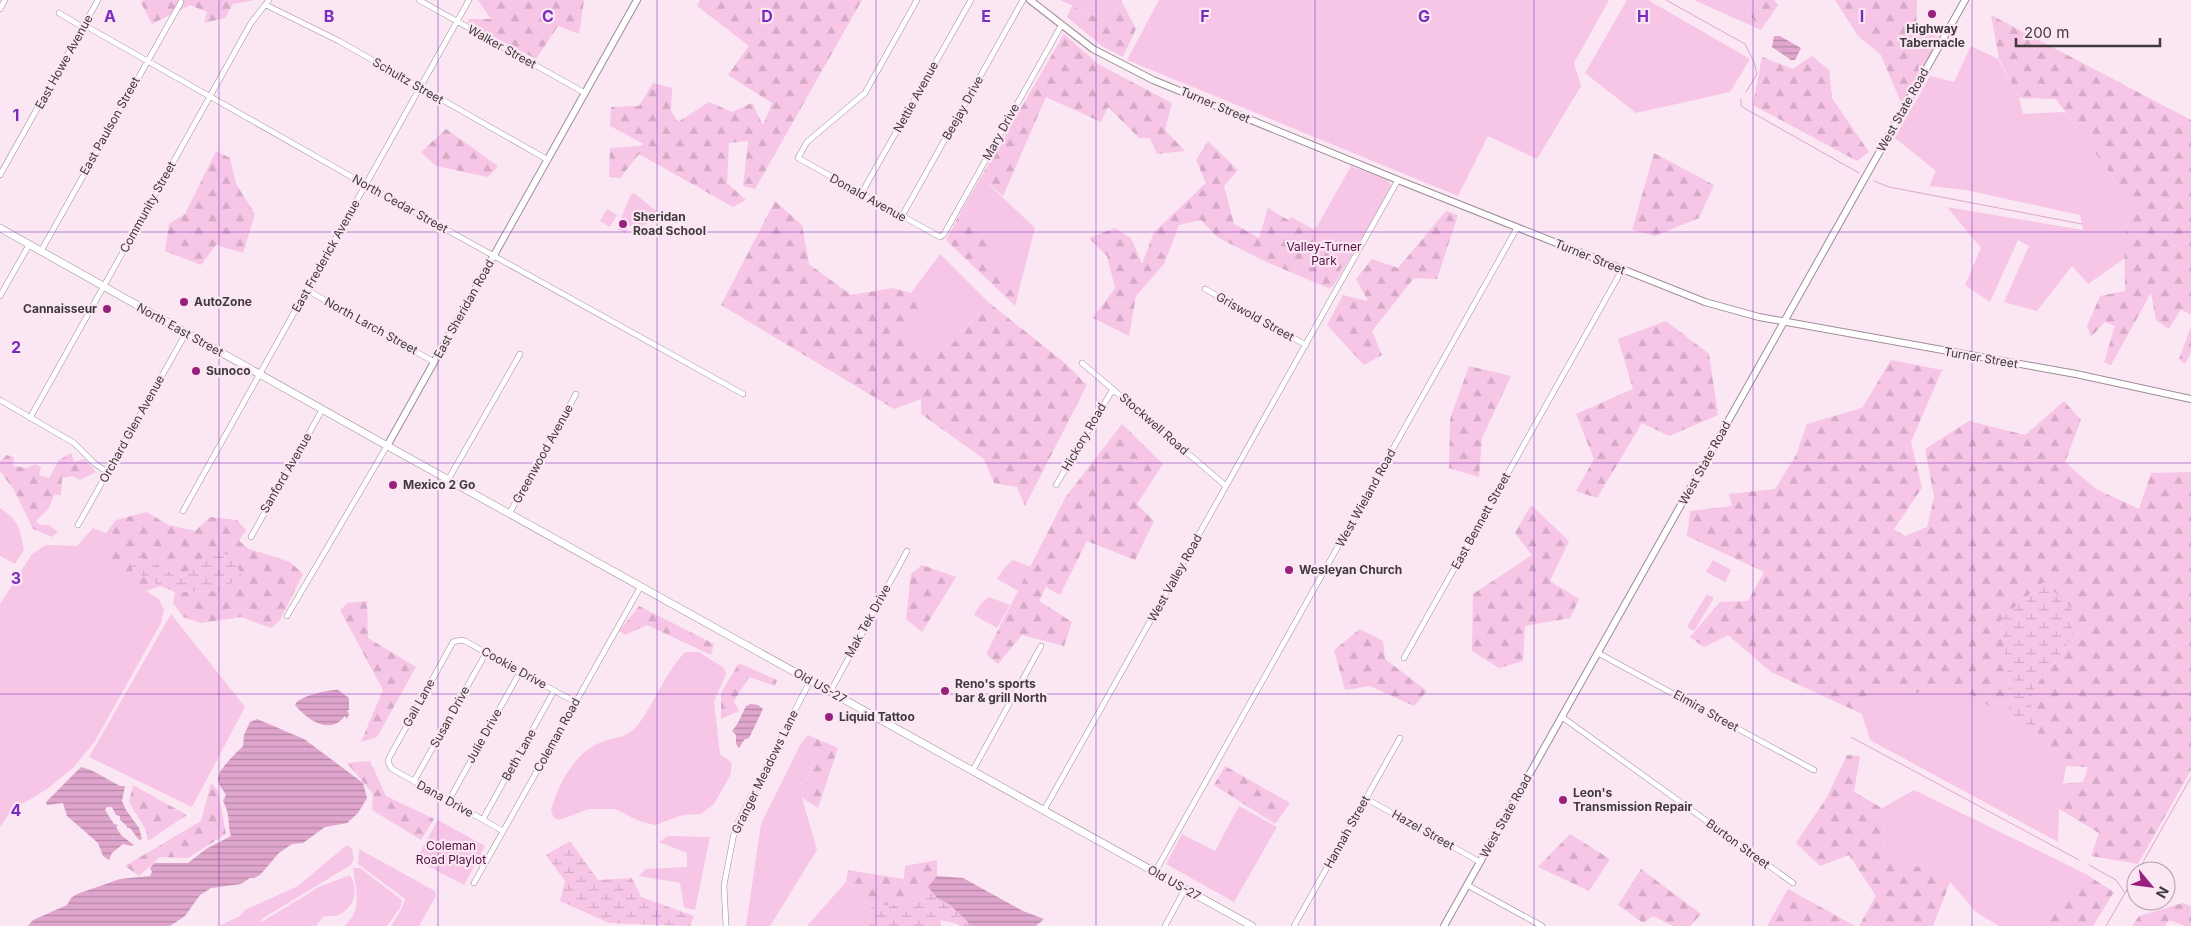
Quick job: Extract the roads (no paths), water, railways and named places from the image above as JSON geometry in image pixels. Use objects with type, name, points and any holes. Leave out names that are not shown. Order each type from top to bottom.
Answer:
[{"type":"main road","name":"North East Street","points":[[0,228],[387,446]]},
{"type":"main road","name":"Old US-27","points":[[387,446],[1252,926]]},
{"type":"street","points":[[0,9],[5,0]]},
{"type":"street","name":"East Howe Avenue","points":[[0,176],[98,0]]},
{"type":"street","name":"Walker Street","points":[[419,0],[585,93]]},
{"type":"street","name":"East Frederick Avenue","points":[[183,512],[469,0]]},
{"type":"street","name":"East Sheridan Road","points":[[287,616],[387,446],[637,0]]},
{"type":"street","name":"Donald Avenue","points":[[917,0],[865,93],[808,142],[798,158],[940,236]]},
{"type":"street","name":"Beejay Drive","points":[[902,216],[1024,0]]},
{"type":"street","name":"Turner Street","points":[[1030,0],[1093,49],[1153,80],[1517,228],[1717,306],[1750,315],[1909,346],[2076,374],[2191,399]]},
{"type":"street","name":"West State Road","points":[[1444,926],[1965,0]]},
{"type":"street","name":"East Paulson Street","points":[[40,251],[181,2]]},
{"type":"street","name":"Schultz Street","points":[[268,2],[548,160]]},
{"type":"street","name":"Community Street","points":[[30,418],[251,23],[268,2]]},
{"type":"street","name":"Nettie Avenue","points":[[861,194],[968,2]]},
{"type":"street","name":"North Cedar Street","points":[[58,13],[79,25],[84,25],[366,185],[743,394]]},
{"type":"street","name":"Mary Drive","points":[[940,236],[944,234],[1061,26]]},
{"type":"street","name":"West Valley Road","points":[[1044,810],[1398,180]]},
{"type":"street","name":"West Wieland Road","points":[[1155,872],[1517,228]]},
{"type":"street","points":[[0,296],[29,245]]},
{"type":"street","name":"East Bennett Street","points":[[1404,658],[1622,270]]},
{"type":"street","name":"Griswold Street","points":[[1205,289],[1306,345]]},
{"type":"street","name":"North Larch Street","points":[[307,290],[434,362]]},
{"type":"street","name":"Orchard Glen Avenue","points":[[78,525],[186,333]]},
{"type":"street","points":[[448,480],[520,354]]},
{"type":"street","name":"Stockwell Road","points":[[1082,363],[1226,486]]},
{"type":"street","name":"Hickory Road","points":[[1056,485],[1112,388]]},
{"type":"street","name":"Greenwood Avenue","points":[[509,514],[576,394]]},
{"type":"street","points":[[0,400],[74,443],[94,463],[107,472]]},
{"type":"street","name":"Sanford Avenue","points":[[252,537],[322,410]]},
{"type":"street","name":"Mak Tek Drive","points":[[830,692],[907,551]]},
{"type":"street","name":"Coleman Road","points":[[474,883],[641,586]]},
{"type":"street","name":"Cookie Drive","points":[[453,642],[465,641],[575,702]]},
{"type":"street","name":"Gail Lane","points":[[389,764],[389,758],[453,642]]},
{"type":"street","points":[[972,770],[1041,646]]},
{"type":"street","name":"Elmira Street","points":[[1598,652],[1814,770]]},
{"type":"street","name":"Susan Drive","points":[[414,781],[486,653]]},
{"type":"street","name":"Julie Drive","points":[[449,800],[520,672]]},
{"type":"street","name":"Granger Meadows Lane","points":[[726,926],[724,885],[734,828],[810,681]]},
{"type":"street","name":"Beth Lane","points":[[483,820],[554,691]]},
{"type":"street","name":"Burton Street","points":[[1562,717],[1793,883]]},
{"type":"street","name":"Hannah Street","points":[[1294,926],[1400,738]]},
{"type":"street","name":"Dana Drive","points":[[389,764],[392,769],[503,831]]},
{"type":"street","name":"Hazel Street","points":[[1365,798],[1480,862]]},
{"type":"street","points":[[1467,885],[1542,926]]},
{"type":"street","points":[[1165,926],[1185,889]]},
{"type":"waterway","points":[[1666,0],[1745,44],[1754,62],[1757,74],[1746,92]]},
{"type":"waterway","points":[[1741,99],[1741,105],[1744,108],[1859,173]]},
{"type":"waterway","points":[[1874,181],[1889,187],[2082,224]]},
{"type":"waterway","points":[[1851,737],[2079,860]]},
{"type":"waterway","points":[[2144,861],[2191,777]]},
{"type":"waterway","points":[[2089,865],[2116,880],[2125,893]]},
{"type":"waterway","points":[[2106,926],[2126,891]]},
{"type":"place","name":"Highway Tabernacle","points":[[1932,14]]},
{"type":"place","name":"Sheridan Road School","points":[[623,224]]},
{"type":"place","name":"AutoZone","points":[[184,302]]},
{"type":"place","name":"Cannaisseur","points":[[107,309]]},
{"type":"place","name":"Sunoco","points":[[196,371]]},
{"type":"place","name":"Mexico 2 Go","points":[[393,485]]},
{"type":"place","name":"Wesleyan Church","points":[[1289,570]]},
{"type":"place","name":"Reno's sports bar & grill North","points":[[945,691]]},
{"type":"place","name":"Liquid Tattoo","points":[[829,717]]},
{"type":"place","name":"Leon's Transmission Repair","points":[[1563,800]]},
{"type":"park label","name":"Valley-Turner Park","points":[[1324,254]]},
{"type":"park label","name":"Coleman Road Playlot","points":[[451,853]]}]
